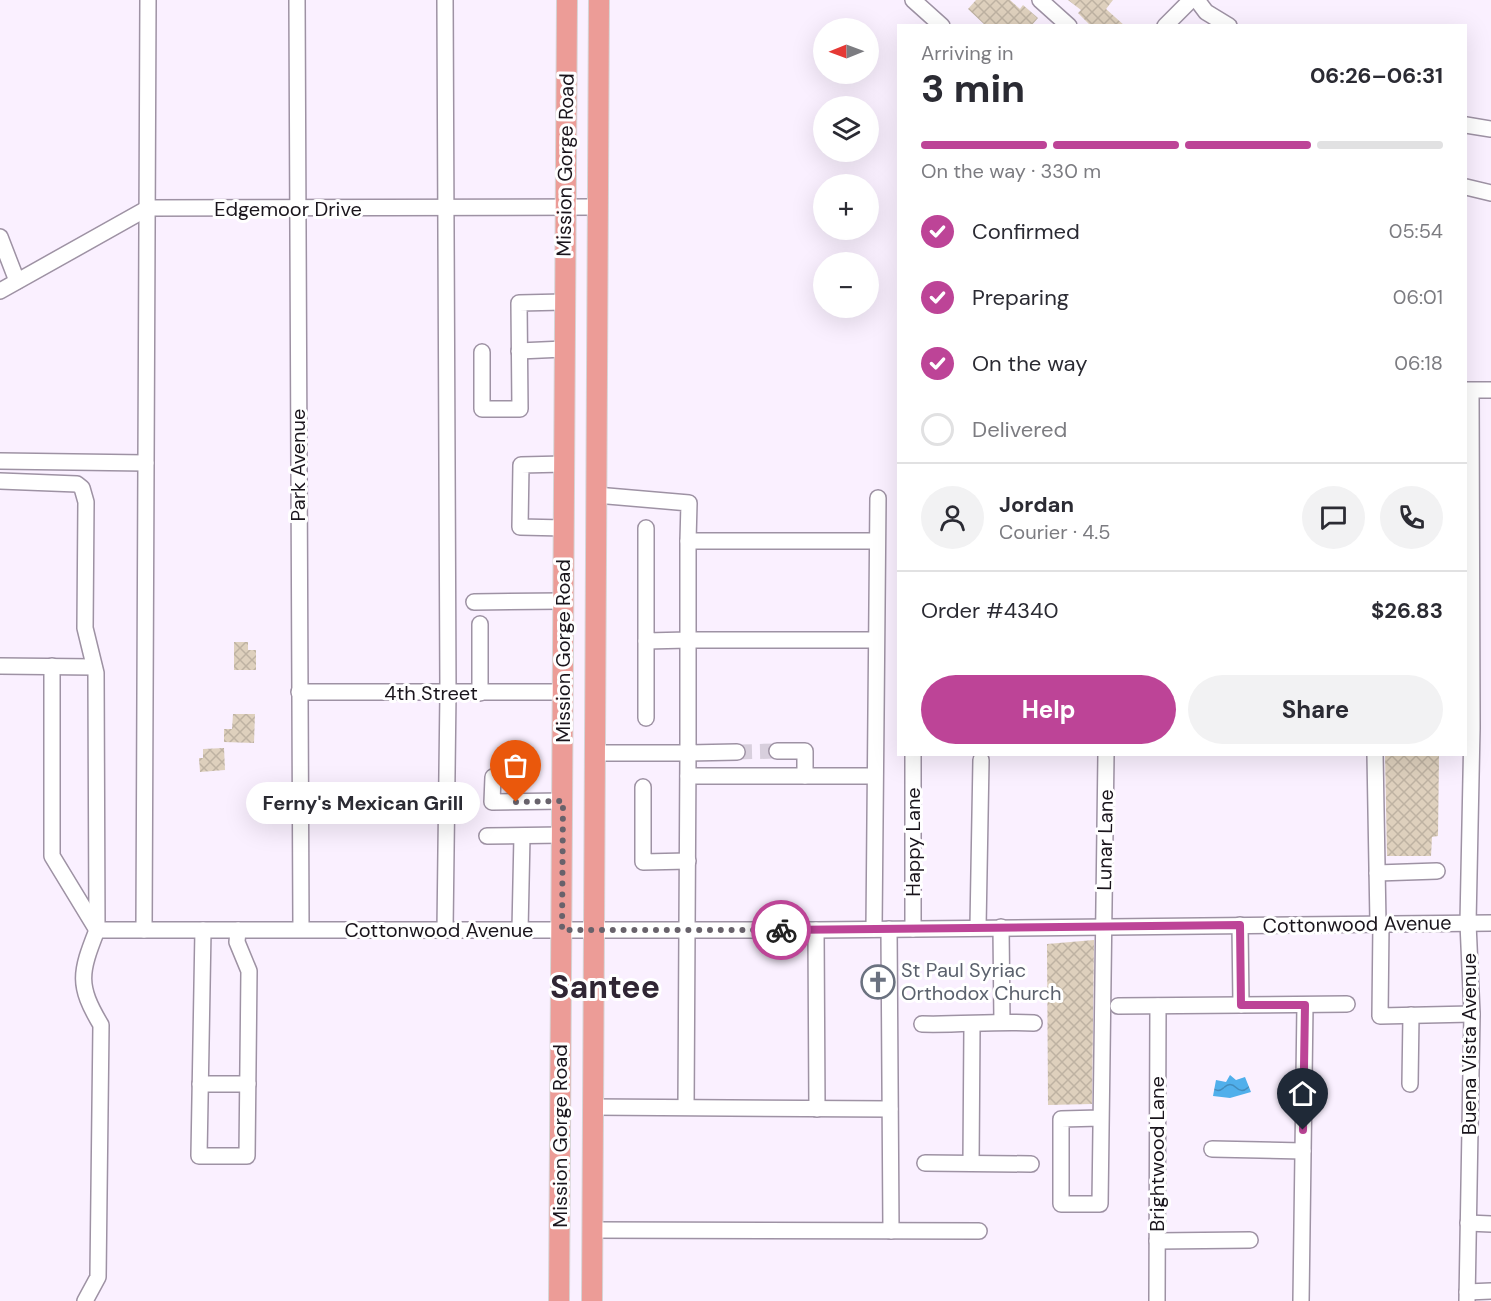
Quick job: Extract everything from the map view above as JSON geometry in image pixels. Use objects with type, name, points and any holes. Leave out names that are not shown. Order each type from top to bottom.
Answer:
[{"type":"main road","name":"Mission Gorge Road","points":[[559,1301],[567,0]]},
{"type":"main road","name":"Mission Gorge Road","points":[[592,1301],[599,0]]},
{"type":"street","points":[[144,930],[148,0]]},
{"type":"street","name":"Park Avenue","points":[[297,0],[301,929]]},
{"type":"street","points":[[445,0],[448,693],[445,930]]},
{"type":"street","points":[[914,0],[940,24]]},
{"type":"street","points":[[1040,0],[1067,24]]},
{"type":"street","points":[[1167,24],[1191,0]]},
{"type":"street","points":[[1197,0],[1206,12],[1226,24]]},
{"type":"street","points":[[1467,125],[1491,129]]},
{"type":"street","points":[[1467,187],[1491,193]]},
{"type":"street","name":"Edgemoor Drive","points":[[0,291],[148,208],[598,207]]},
{"type":"street","points":[[1,241],[17,281]]},
{"type":"street","points":[[482,352],[482,410],[520,409],[519,303],[564,302]]},
{"type":"street","points":[[519,351],[564,349]]},
{"type":"street","points":[[1468,390],[1491,390]]},
{"type":"street","name":"Buena Vista Avenue","points":[[1467,1296],[1472,1014],[1468,923],[1468,390]]},
{"type":"street","points":[[0,461],[146,463]]},
{"type":"street","points":[[564,464],[520,465],[520,527],[564,528]]},
{"type":"street","points":[[0,481],[67,482],[82,488],[86,502],[85,628],[94,667],[97,930],[85,966],[83,984],[86,1000],[101,1025],[98,1277],[85,1301]]},
{"type":"street","points":[[596,495],[689,503],[686,1107]]},
{"type":"street","points":[[878,498],[874,776],[890,1109],[891,1231]]},
{"type":"street","points":[[646,528],[646,718]]},
{"type":"street","points":[[688,541],[877,541]]},
{"type":"street","points":[[474,602],[563,601]]},
{"type":"street","points":[[480,624],[480,693]]},
{"type":"street","points":[[646,641],[876,640]]},
{"type":"street","points":[[0,666],[94,667]]},
{"type":"street","points":[[52,666],[52,856],[97,930]]},
{"type":"street","name":"4th Street","points":[[299,692],[563,692]]},
{"type":"street","points":[[777,751],[805,751],[805,776]]},
{"type":"street","points":[[594,753],[737,752]]},
{"type":"street","name":"Happy Lane","points":[[913,756],[913,928]]},
{"type":"street","name":"Lunar Lane","points":[[1100,1118],[1061,1119],[1061,1204],[1100,1204],[1106,756]]},
{"type":"street","points":[[1375,756],[1380,1016],[1472,1014]]},
{"type":"street","points":[[978,927],[981,760]]},
{"type":"street","points":[[688,776],[874,776]]},
{"type":"street","points":[[493,777],[492,802],[563,801]]},
{"type":"street","points":[[643,787],[643,862],[688,861]]},
{"type":"street","points":[[487,836],[563,835]]},
{"type":"street","points":[[520,930],[522,836]]},
{"type":"street","points":[[1377,873],[1437,872]]},
{"type":"street","name":"Cottonwood Avenue","points":[[97,930],[816,930],[1491,923]]},
{"type":"street","points":[[1240,925],[1241,1005]]},
{"type":"street","points":[[1001,927],[1002,1022]]},
{"type":"street","points":[[203,930],[200,1156],[247,1156],[249,971],[237,942],[238,930]]},
{"type":"street","points":[[816,930],[817,1109]]},
{"type":"street","points":[[1118,1006],[1347,1004]]},
{"type":"street","points":[[1301,1301],[1305,1005]]},
{"type":"street","name":"Brightwood Lane","points":[[1157,1301],[1158,1006]]},
{"type":"street","points":[[1410,1084],[1411,1016]]},
{"type":"street","points":[[922,1024],[972,1026],[1002,1022],[1034,1023]]},
{"type":"street","points":[[971,1163],[972,1026]]},
{"type":"street","points":[[200,1084],[248,1084]]},
{"type":"street","points":[[592,1107],[890,1109]]},
{"type":"street","points":[[1212,1149],[1303,1151]]},
{"type":"street","points":[[925,1163],[1031,1164]]},
{"type":"street","points":[[1468,1223],[1491,1224]]},
{"type":"street","points":[[593,1230],[979,1231]]},
{"type":"street","points":[[1157,1241],[1250,1240]]},
{"type":"street","points":[[1467,1296],[1491,1291]]},
{"type":"water","points":[[1230,1075],[1236,1080],[1245,1077],[1251,1092],[1230,1098],[1213,1096],[1216,1080],[1226,1082]]},
{"type":"building","points":[[976,0],[1010,0],[1020,9],[1023,5],[1038,18],[1033,24],[984,24],[968,9]]},
{"type":"building","points":[[1068,0],[1113,0],[1106,9],[1123,24],[1089,24],[1078,13],[1081,10]]},
{"type":"building","points":[[234,642],[248,642],[248,650],[256,650],[256,670],[234,670]]},
{"type":"building","points":[[233,714],[255,714],[254,743],[224,742],[224,729],[232,729]]},
{"type":"building","points":[[224,748],[225,770],[200,772],[199,758],[203,758],[203,749]]},
{"type":"building","points":[[1385,756],[1439,756],[1438,836],[1432,837],[1431,856],[1387,856]]},
{"type":"building","points":[[1094,940],[1092,1104],[1048,1105],[1047,944]]},
{"type":"tunnel","points":[[737,752],[777,751]]},
{"type":"way so far","points":[[516,802],[563,801],[562,930],[781,930]]},
{"type":"place","name":"Ferny's Mexican Grill","points":[[516,802]]},
{"type":"place","name":"St Paul Syriac Orthodox Church","points":[[878,982]]},
{"type":"district","name":"Santee","points":[[605,987]]},
{"type":"route","points":[[781,930],[1240,925],[1241,1005],[1305,1005],[1303,1130]]}]
